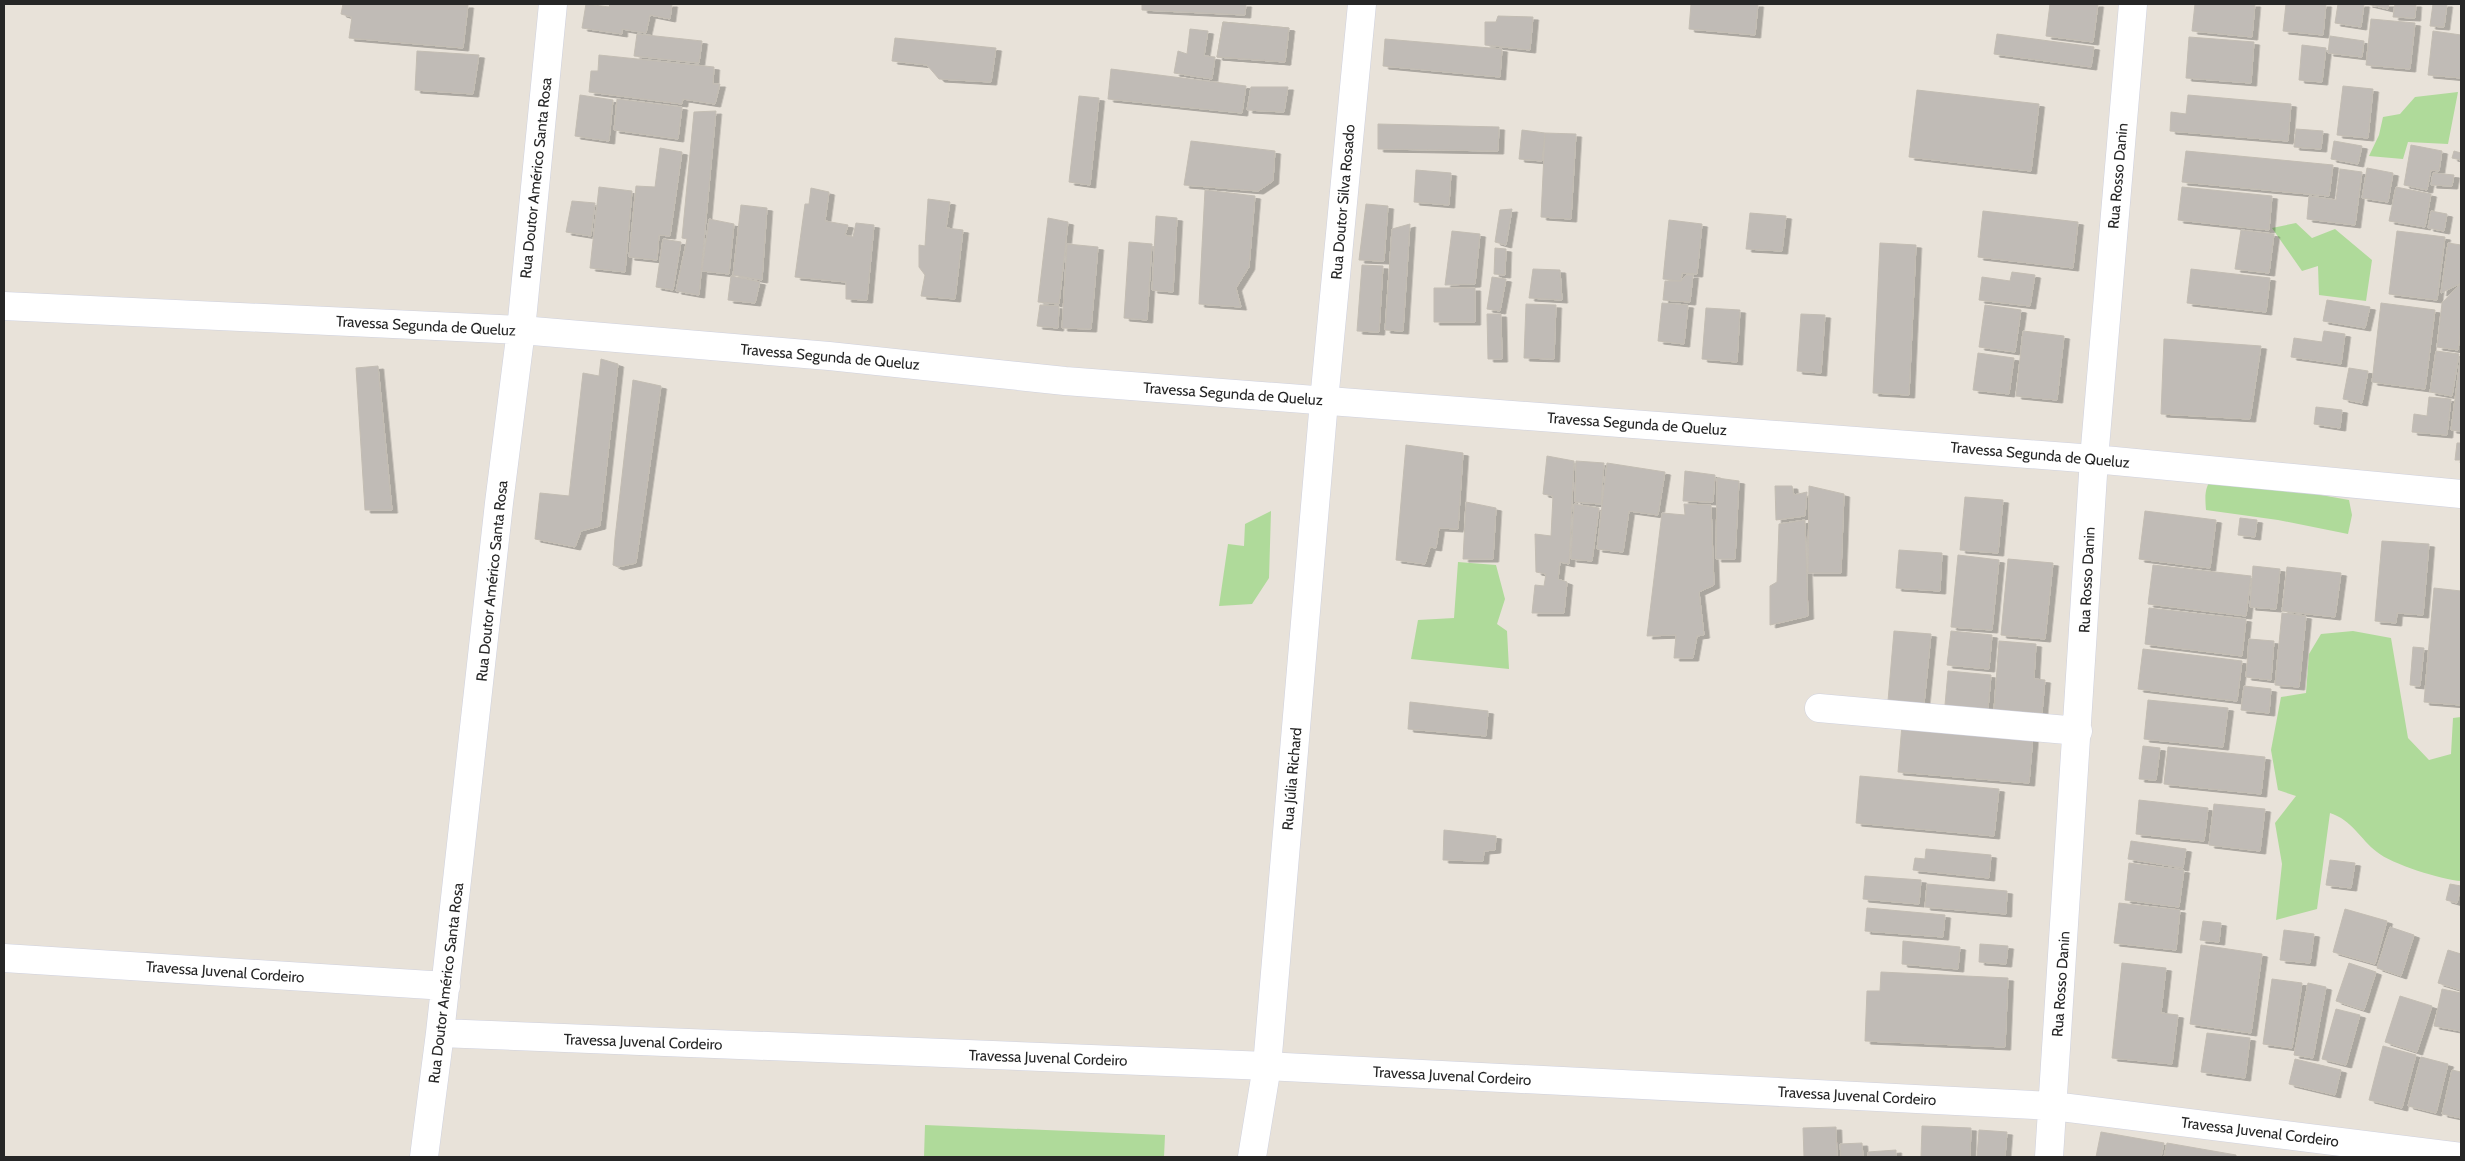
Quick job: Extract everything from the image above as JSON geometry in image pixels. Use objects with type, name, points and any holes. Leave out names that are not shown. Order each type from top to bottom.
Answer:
[{"type":"street","name":"Rua Doutor Américo Santa Rosa","points":[[424,1157],[446,986],[499,503],[521,330],[553,4]]},
{"type":"street","name":"Rua Doutor Silva Rosado","points":[[1324,401],[1362,4]]},
{"type":"street","name":"Rua Rosso Danin","points":[[2049,1157],[2078,731],[2094,459],[2132,4]]},
{"type":"street","name":"Travessa Segunda de Queluz","points":[[4,306],[521,330],[830,356],[1065,381],[2094,459],[2461,494]]},
{"type":"street","name":"Rua Júlia Richard","points":[[1252,1157],[1266,1066],[1324,401]]},
{"type":"street","points":[[1819,708],[2078,731]]},
{"type":"street","name":"Travessa Juvenal Cordeiro","points":[[4,958],[446,986]]},
{"type":"street","name":"Travessa Juvenal Cordeiro","points":[[440,1033],[1266,1066],[2053,1106],[2461,1157]]},
{"type":"green space","points":[[2458,92],[2448,144],[2408,142],[2403,159],[2369,156],[2379,135],[2383,117],[2400,114],[2415,97]]},
{"type":"green space","points":[[2296,223],[2312,238],[2335,229],[2372,260],[2366,301],[2319,295],[2318,266],[2302,271],[2272,228]]},
{"type":"green space","points":[[2214,476],[2349,500],[2352,515],[2348,534],[2278,520],[2206,510],[2206,492],[2208,484]]},
{"type":"green space","points":[[1271,511],[1269,578],[1252,604],[1219,606],[1228,544],[1244,546],[1245,524]]},
{"type":"green space","points":[[1458,562],[1496,565],[1505,599],[1497,624],[1507,631],[1509,669],[1411,659],[1418,620],[1454,618]]},
{"type":"green space","points":[[2353,631],[2391,638],[2408,738],[2429,760],[2451,754],[2453,718],[2461,717],[2461,881],[2418,871],[2384,857],[2344,820],[2330,813],[2317,909],[2276,920],[2282,864],[2275,823],[2296,796],[2278,790],[2271,750],[2281,697],[2306,693],[2309,654],[2321,634]]},
{"type":"green space","points":[[925,1125],[1165,1135],[1164,1157],[924,1157]]},
{"type":"building","points":[[343,4],[468,5],[463,48],[349,38],[352,17],[341,14]]},
{"type":"building","points":[[586,4],[609,7],[610,4],[672,4],[670,19],[650,15],[646,33],[622,29],[622,34],[582,28]]},
{"type":"building","points":[[1142,4],[1246,4],[1245,15],[1142,10]]},
{"type":"building","points":[[1691,4],[1758,4],[1755,35],[1689,29]]},
{"type":"building","points":[[2050,4],[2098,4],[2093,42],[2046,36]]},
{"type":"building","points":[[2195,4],[2255,4],[2252,37],[2192,31]]},
{"type":"building","points":[[2286,4],[2326,4],[2323,35],[2283,31]]},
{"type":"building","points":[[2338,4],[2364,4],[2361,27],[2335,23]]},
{"type":"building","points":[[2367,4],[2389,4],[2388,9]]},
{"type":"building","points":[[2395,4],[2416,4],[2415,18],[2393,17]]},
{"type":"building","points":[[2433,4],[2447,4],[2444,27],[2430,26]]},
{"type":"building","points":[[1498,16],[1533,17],[1530,50],[1485,45],[1485,22],[1496,22]]},
{"type":"building","points":[[2371,19],[2415,23],[2410,69],[2366,65]]},
{"type":"building","points":[[1223,22],[1289,28],[1285,62],[1217,57]]},
{"type":"building","points":[[1223,22],[1289,28],[1285,62],[1217,57]]},
{"type":"building","points":[[1190,29],[1208,31],[1204,56],[1215,57],[1212,79],[1174,73],[1178,51],[1187,54]]},
{"type":"building","points":[[2433,31],[2461,35],[2461,78],[2428,75]]},
{"type":"building","points":[[637,34],[702,41],[699,63],[634,56]]},
{"type":"building","points":[[1997,34],[2094,47],[2091,67],[1994,54]]},
{"type":"building","points":[[2330,36],[2364,41],[2362,57],[2328,53]]},
{"type":"building","points":[[2189,37],[2254,42],[2251,83],[2186,78]]},
{"type":"building","points":[[895,38],[996,48],[991,82],[939,79],[927,65],[892,61]]},
{"type":"building","points":[[1385,39],[1502,49],[1500,77],[1383,66]]},
{"type":"building","points":[[2302,45],[2326,48],[2322,82],[2299,80]]},
{"type":"building","points":[[417,51],[479,55],[473,94],[415,90]]},
{"type":"building","points":[[599,55],[714,67],[713,84],[720,84],[715,104],[683,99],[682,104],[589,92],[591,71],[598,71]]},
{"type":"building","points":[[1111,69],[1246,86],[1242,113],[1108,99]]},
{"type":"building","points":[[2343,86],[2373,89],[2368,138],[2337,135]]},
{"type":"building","points":[[1251,87],[1288,87],[1284,112],[1247,110]]},
{"type":"building","points":[[1917,90],[2039,104],[2031,171],[1909,157]]},
{"type":"building","points":[[580,95],[613,100],[609,141],[575,136]]},
{"type":"building","points":[[2188,95],[2291,104],[2288,141],[2170,131],[2171,112],[2186,114]]},
{"type":"building","points":[[1079,96],[1099,98],[1090,185],[1069,182]]},
{"type":"building","points":[[617,99],[682,107],[678,139],[614,130]]},
{"type":"building","points":[[716,111],[699,295],[676,291],[687,239],[682,238],[694,112]]},
{"type":"building","points":[[1378,124],[1499,127],[1498,151],[1378,149]]},
{"type":"building","points":[[2296,129],[2323,131],[2321,149],[2294,147]]},
{"type":"building","points":[[1522,130],[1545,133],[1542,161],[1519,159]]},
{"type":"building","points":[[1545,133],[1576,134],[1571,219],[1541,217]]},
{"type":"building","points":[[1191,141],[1275,151],[1273,181],[1258,191],[1184,185]]},
{"type":"building","points":[[2334,141],[2362,146],[2358,164],[2331,159]]},
{"type":"building","points":[[2411,145],[2442,151],[2439,171],[2431,170],[2427,190],[2404,185]]},
{"type":"building","points":[[660,148],[682,152],[670,236],[659,235],[657,260],[629,257],[636,186],[655,187]]},
{"type":"building","points":[[2186,151],[2333,165],[2329,196],[2182,182]]},
{"type":"building","points":[[2454,151],[2461,153],[2461,160],[2452,158]]},
{"type":"building","points":[[2367,168],[2393,173],[2388,202],[2362,198]]},
{"type":"building","points":[[2340,169],[2362,172],[2355,225],[2307,219],[2309,196],[2336,200]]},
{"type":"building","points":[[1416,170],[1451,173],[1449,205],[1414,202]]},
{"type":"building","points":[[2433,173],[2454,175],[2452,186],[2431,185]]},
{"type":"building","points":[[599,187],[632,191],[625,272],[590,268]]},
{"type":"building","points":[[2182,187],[2272,196],[2269,230],[2178,220]]},
{"type":"building","points":[[2396,187],[2431,194],[2425,227],[2389,221]]},
{"type":"building","points":[[811,188],[829,192],[825,221],[848,225],[845,235],[853,237],[856,223],[874,225],[867,300],[846,299],[846,282],[795,277],[805,204],[809,204]]},
{"type":"building","points":[[1205,190],[1255,196],[1249,267],[1236,288],[1241,307],[1199,304]]},
{"type":"building","points":[[928,199],[950,202],[946,228],[963,230],[955,299],[921,296],[925,275],[919,267],[919,245],[925,246]]},
{"type":"building","points":[[572,201],[595,203],[591,236],[566,232]]},
{"type":"building","points":[[1366,204],[1388,206],[1384,261],[1359,260]]},
{"type":"building","points":[[741,205],[767,208],[762,280],[733,275]]},
{"type":"building","points":[[1512,209],[1506,245],[1495,242],[1500,210]]},
{"type":"building","points":[[1983,211],[2078,222],[2073,268],[1978,257]]},
{"type":"building","points":[[2431,211],[2447,214],[2444,231],[2428,228]]},
{"type":"building","points":[[1750,213],[1786,216],[1782,251],[1746,249]]},
{"type":"building","points":[[1156,216],[1177,218],[1173,292],[1152,290]]},
{"type":"building","points":[[1048,218],[1068,222],[1059,304],[1038,302]]},
{"type":"building","points":[[709,219],[734,224],[729,274],[702,271]]},
{"type":"building","points":[[1669,220],[1702,224],[1697,274],[1682,273],[1681,281],[1663,279]]},
{"type":"building","points":[[1410,224],[1403,331],[1385,330],[1392,229]]},
{"type":"building","points":[[2241,230],[2274,234],[2269,273],[2235,269]]},
{"type":"building","points":[[1452,231],[1480,234],[1475,284],[1445,285]]},
{"type":"building","points":[[2397,231],[2445,237],[2437,300],[2389,294]]},
{"type":"building","points":[[663,239],[681,242],[673,290],[656,287]]},
{"type":"building","points":[[1129,242],[1152,244],[1147,320],[1124,318]]},
{"type":"building","points":[[1880,243],[1916,245],[1909,395],[1873,393]]},
{"type":"building","points":[[2448,243],[2461,245],[2461,283],[2441,293]]},
{"type":"building","points":[[1067,244],[1098,247],[1091,329],[1062,328]]},
{"type":"building","points":[[1495,248],[1506,249],[1505,275],[1494,274]]},
{"type":"building","points":[[1362,265],[1383,266],[1379,332],[1357,331]]},
{"type":"building","points":[[1533,269],[1560,270],[1562,300],[1529,298]]},
{"type":"building","points":[[2191,269],[2270,278],[2266,312],[2187,303]]},
{"type":"building","points":[[2012,272],[2035,275],[2030,306],[1979,300],[1982,277],[2010,281]]},
{"type":"building","points":[[1686,275],[1693,275],[1690,302],[1663,300],[1665,281],[1681,281]]},
{"type":"building","points":[[731,276],[760,282],[755,303],[728,300]]},
{"type":"building","points":[[1492,277],[1506,279],[1500,311],[1487,309]]},
{"type":"building","points":[[2461,285],[2461,327],[2458,350],[2437,347],[2442,303]]},
{"type":"building","points":[[1434,288],[1475,288],[1475,322],[1434,322]]},
{"type":"building","points":[[2327,300],[2370,307],[2365,328],[2323,321]]},
{"type":"building","points":[[1662,303],[1688,305],[1684,344],[1658,341]]},
{"type":"building","points":[[2381,303],[2435,310],[2425,389],[2372,382]]},
{"type":"building","points":[[1526,304],[1556,305],[1554,359],[1524,358]]},
{"type":"building","points":[[1040,305],[1059,306],[1058,328],[1037,326]]},
{"type":"building","points":[[1985,305],[2021,310],[2015,352],[1979,347]]},
{"type":"building","points":[[1706,308],[1740,310],[1737,362],[1702,359]]},
{"type":"building","points":[[1487,314],[1501,314],[1502,359],[1488,359]]},
{"type":"building","points":[[1801,314],[1825,315],[1821,373],[1797,371]]},
{"type":"building","points":[[2023,331],[2064,336],[2057,400],[2016,396]]},
{"type":"building","points":[[2324,331],[2345,334],[2341,364],[2291,357],[2294,338],[2322,342]]},
{"type":"building","points":[[2164,339],[2261,346],[2250,419],[2161,414]]},
{"type":"building","points":[[2436,351],[2459,354],[2452,396],[2430,392]]},
{"type":"building","points":[[1978,353],[2014,358],[2009,394],[1973,390]]},
{"type":"building","points":[[2461,353],[2461,431],[2451,430]]},
{"type":"building","points":[[601,359],[618,364],[600,526],[581,531],[575,547],[535,539],[540,493],[569,496],[583,373],[599,376]]},
{"type":"building","points":[[378,366],[392,510],[365,510],[356,368]]},
{"type":"building","points":[[2349,368],[2368,371],[2362,403],[2343,399]]},
{"type":"building","points":[[633,380],[661,386],[636,563],[618,567],[613,565],[615,538]]},
{"type":"building","points":[[2429,397],[2451,399],[2447,435],[2412,432],[2414,414],[2427,416]]},
{"type":"building","points":[[2316,407],[2342,410],[2340,428],[2314,424]]},
{"type":"building","points":[[2457,443],[2461,443],[2461,460],[2455,460]]},
{"type":"building","points":[[1406,445],[1463,453],[1458,529],[1439,528],[1436,548],[1430,547],[1425,564],[1396,560]]},
{"type":"building","points":[[1547,456],[1574,461],[1569,564],[1560,562],[1558,579],[1567,582],[1564,613],[1532,613],[1535,585],[1544,586],[1546,574],[1536,572],[1535,534],[1551,536],[1553,496],[1543,494]]},
{"type":"building","points":[[1576,461],[1604,463],[1601,504],[1575,502]]},
{"type":"building","points":[[1607,463],[1665,472],[1658,515],[1629,511],[1623,552],[1597,549]]},
{"type":"building","points":[[1685,471],[1715,475],[1713,502],[1683,501]]},
{"type":"building","points":[[1717,478],[1739,481],[1735,559],[1716,559]]},
{"type":"building","points":[[1775,486],[1792,486],[1794,495],[1807,492],[1805,516],[1776,520]]},
{"type":"building","points":[[1809,486],[1844,494],[1841,573],[1808,573]]},
{"type":"building","points":[[1965,497],[2003,500],[1998,553],[1960,550]]},
{"type":"building","points":[[1466,502],[1496,508],[1493,559],[1463,559]]},
{"type":"building","points":[[1574,504],[1599,508],[1592,561],[1571,559]]},
{"type":"building","points":[[1684,504],[1711,505],[1714,585],[1699,592],[1704,635],[1697,636],[1693,658],[1674,658],[1676,635],[1647,636],[1662,513],[1685,515]]},
{"type":"building","points":[[2145,511],[2216,520],[2210,568],[2139,559]]},
{"type":"building","points":[[2240,518],[2257,520],[2255,537],[2238,535]]},
{"type":"building","points":[[1805,520],[1808,616],[1770,625],[1770,586],[1777,582],[1779,524]]},
{"type":"building","points":[[2382,541],[2429,544],[2423,615],[2397,613],[2396,623],[2375,621]]},
{"type":"building","points":[[1899,550],[1942,553],[1940,591],[1896,588]]},
{"type":"building","points":[[1958,555],[1999,560],[1992,630],[1951,627]]},
{"type":"building","points":[[2008,559],[2053,563],[2045,639],[2001,635]]},
{"type":"building","points":[[2153,565],[2251,576],[2246,616],[2148,604]]},
{"type":"building","points":[[2253,566],[2280,569],[2276,609],[2250,607]]},
{"type":"building","points":[[2287,567],[2341,573],[2335,617],[2282,611]]},
{"type":"building","points":[[2434,588],[2461,591],[2461,705],[2424,702]]},
{"type":"building","points":[[2149,608],[2246,619],[2242,656],[2145,644]]},
{"type":"building","points":[[2282,613],[2306,616],[2299,687],[2275,685]]},
{"type":"building","points":[[1894,631],[1931,634],[1924,704],[1888,701]]},
{"type":"building","points":[[1951,631],[1992,635],[1989,669],[1947,665]]},
{"type":"building","points":[[2249,639],[2274,641],[2271,680],[2246,677]]},
{"type":"building","points":[[1999,641],[2036,644],[2034,679],[2045,680],[2042,713],[1994,710]]},
{"type":"building","points":[[2413,647],[2424,648],[2420,686],[2410,685]]},
{"type":"building","points":[[2143,649],[2242,661],[2237,701],[2138,689]]},
{"type":"building","points":[[1948,671],[1991,675],[1988,709],[1945,705]]},
{"type":"building","points":[[2244,686],[2271,689],[2269,713],[2241,710]]},
{"type":"building","points":[[2148,700],[2228,708],[2223,747],[2144,739]]},
{"type":"building","points":[[1410,702],[1488,711],[1486,736],[1408,729]]},
{"type":"building","points":[[1902,725],[2033,735],[2029,783],[1898,772]]},
{"type":"building","points":[[2143,746],[2160,748],[2156,780],[2139,779]]},
{"type":"building","points":[[2168,747],[2265,757],[2261,794],[2164,784]]},
{"type":"building","points":[[1860,776],[1999,789],[1994,836],[1856,823]]},
{"type":"building","points":[[2139,800],[2208,808],[2204,841],[2136,834]]},
{"type":"building","points":[[2214,804],[2265,809],[2260,851],[2209,845]]},
{"type":"building","points":[[1444,830],[1496,836],[1495,850],[1484,851],[1483,861],[1443,860]]},
{"type":"building","points":[[2131,841],[2186,849],[2183,868],[2128,859]]},
{"type":"building","points":[[1926,849],[1991,855],[1989,878],[1913,870],[1915,858],[1925,859]]},
{"type":"building","points":[[2330,860],[2355,863],[2351,888],[2326,885]]},
{"type":"building","points":[[2129,863],[2184,870],[2179,907],[2125,900]]},
{"type":"building","points":[[1865,876],[1921,880],[1919,904],[1863,899]]},
{"type":"building","points":[[1927,884],[2007,891],[2006,914],[1925,907]]},
{"type":"building","points":[[2450,884],[2461,886],[2457,903],[2446,900]]},
{"type":"building","points":[[2119,903],[2180,910],[2176,950],[2114,943]]},
{"type":"building","points":[[1867,908],[1945,915],[1943,937],[1865,931]]},
{"type":"building","points":[[2345,909],[2387,921],[2375,964],[2333,952]]},
{"type":"building","points":[[2203,921],[2221,923],[2219,942],[2200,940]]},
{"type":"building","points":[[2390,927],[2414,935],[2401,976],[2377,968]]},
{"type":"building","points":[[2284,930],[2314,934],[2310,963],[2280,960]]},
{"type":"building","points":[[1903,941],[1960,947],[1958,969],[1902,964]]},
{"type":"building","points":[[1980,944],[2008,946],[2006,964],[1979,962]]},
{"type":"building","points":[[2201,945],[2262,954],[2251,1033],[2190,1024]]},
{"type":"building","points":[[2448,950],[2461,954],[2461,990],[2438,983]]},
{"type":"building","points":[[2122,963],[2166,968],[2161,1013],[2178,1015],[2172,1064],[2112,1058]]},
{"type":"building","points":[[2349,963],[2376,972],[2364,1010],[2336,1001]]},
{"type":"building","points":[[1881,972],[2008,978],[2005,1047],[1865,1041],[1867,991],[1880,991]]},
{"type":"building","points":[[2272,979],[2302,983],[2292,1048],[2263,1044]]},
{"type":"building","points":[[2308,983],[2326,987],[2313,1058],[2294,1055]]},
{"type":"building","points":[[2442,989],[2461,993],[2461,1031],[2434,1026]]},
{"type":"building","points":[[2400,996],[2432,1006],[2417,1052],[2385,1042]]},
{"type":"building","points":[[2336,1009],[2360,1015],[2346,1065],[2322,1059]]},
{"type":"building","points":[[2207,1033],[2250,1038],[2245,1078],[2201,1072]]},
{"type":"building","points":[[2383,1046],[2416,1055],[2402,1108],[2369,1100]]},
{"type":"building","points":[[2421,1057],[2448,1064],[2436,1113],[2408,1106]]},
{"type":"building","points":[[2295,1059],[2341,1070],[2335,1095],[2289,1084]]},
{"type":"building","points":[[2452,1070],[2461,1072],[2461,1118],[2442,1114]]},
{"type":"building","points":[[1922,1126],[1971,1128],[1970,1157],[1921,1157]]},
{"type":"building","points":[[1836,1127],[1837,1157],[1804,1157],[1803,1128]]},
{"type":"building","points":[[1979,1130],[2007,1132],[2005,1157],[1977,1157]]},
{"type":"building","points":[[2101,1132],[2164,1143],[2161,1157],[2096,1157]]},
{"type":"building","points":[[1862,1143],[1863,1157],[1841,1157],[1840,1144]]},
{"type":"building","points":[[2167,1143],[2236,1155],[2236,1157],[2164,1157]]},
{"type":"building","points":[[1896,1150],[1896,1157],[1868,1157],[1868,1152]]}]
